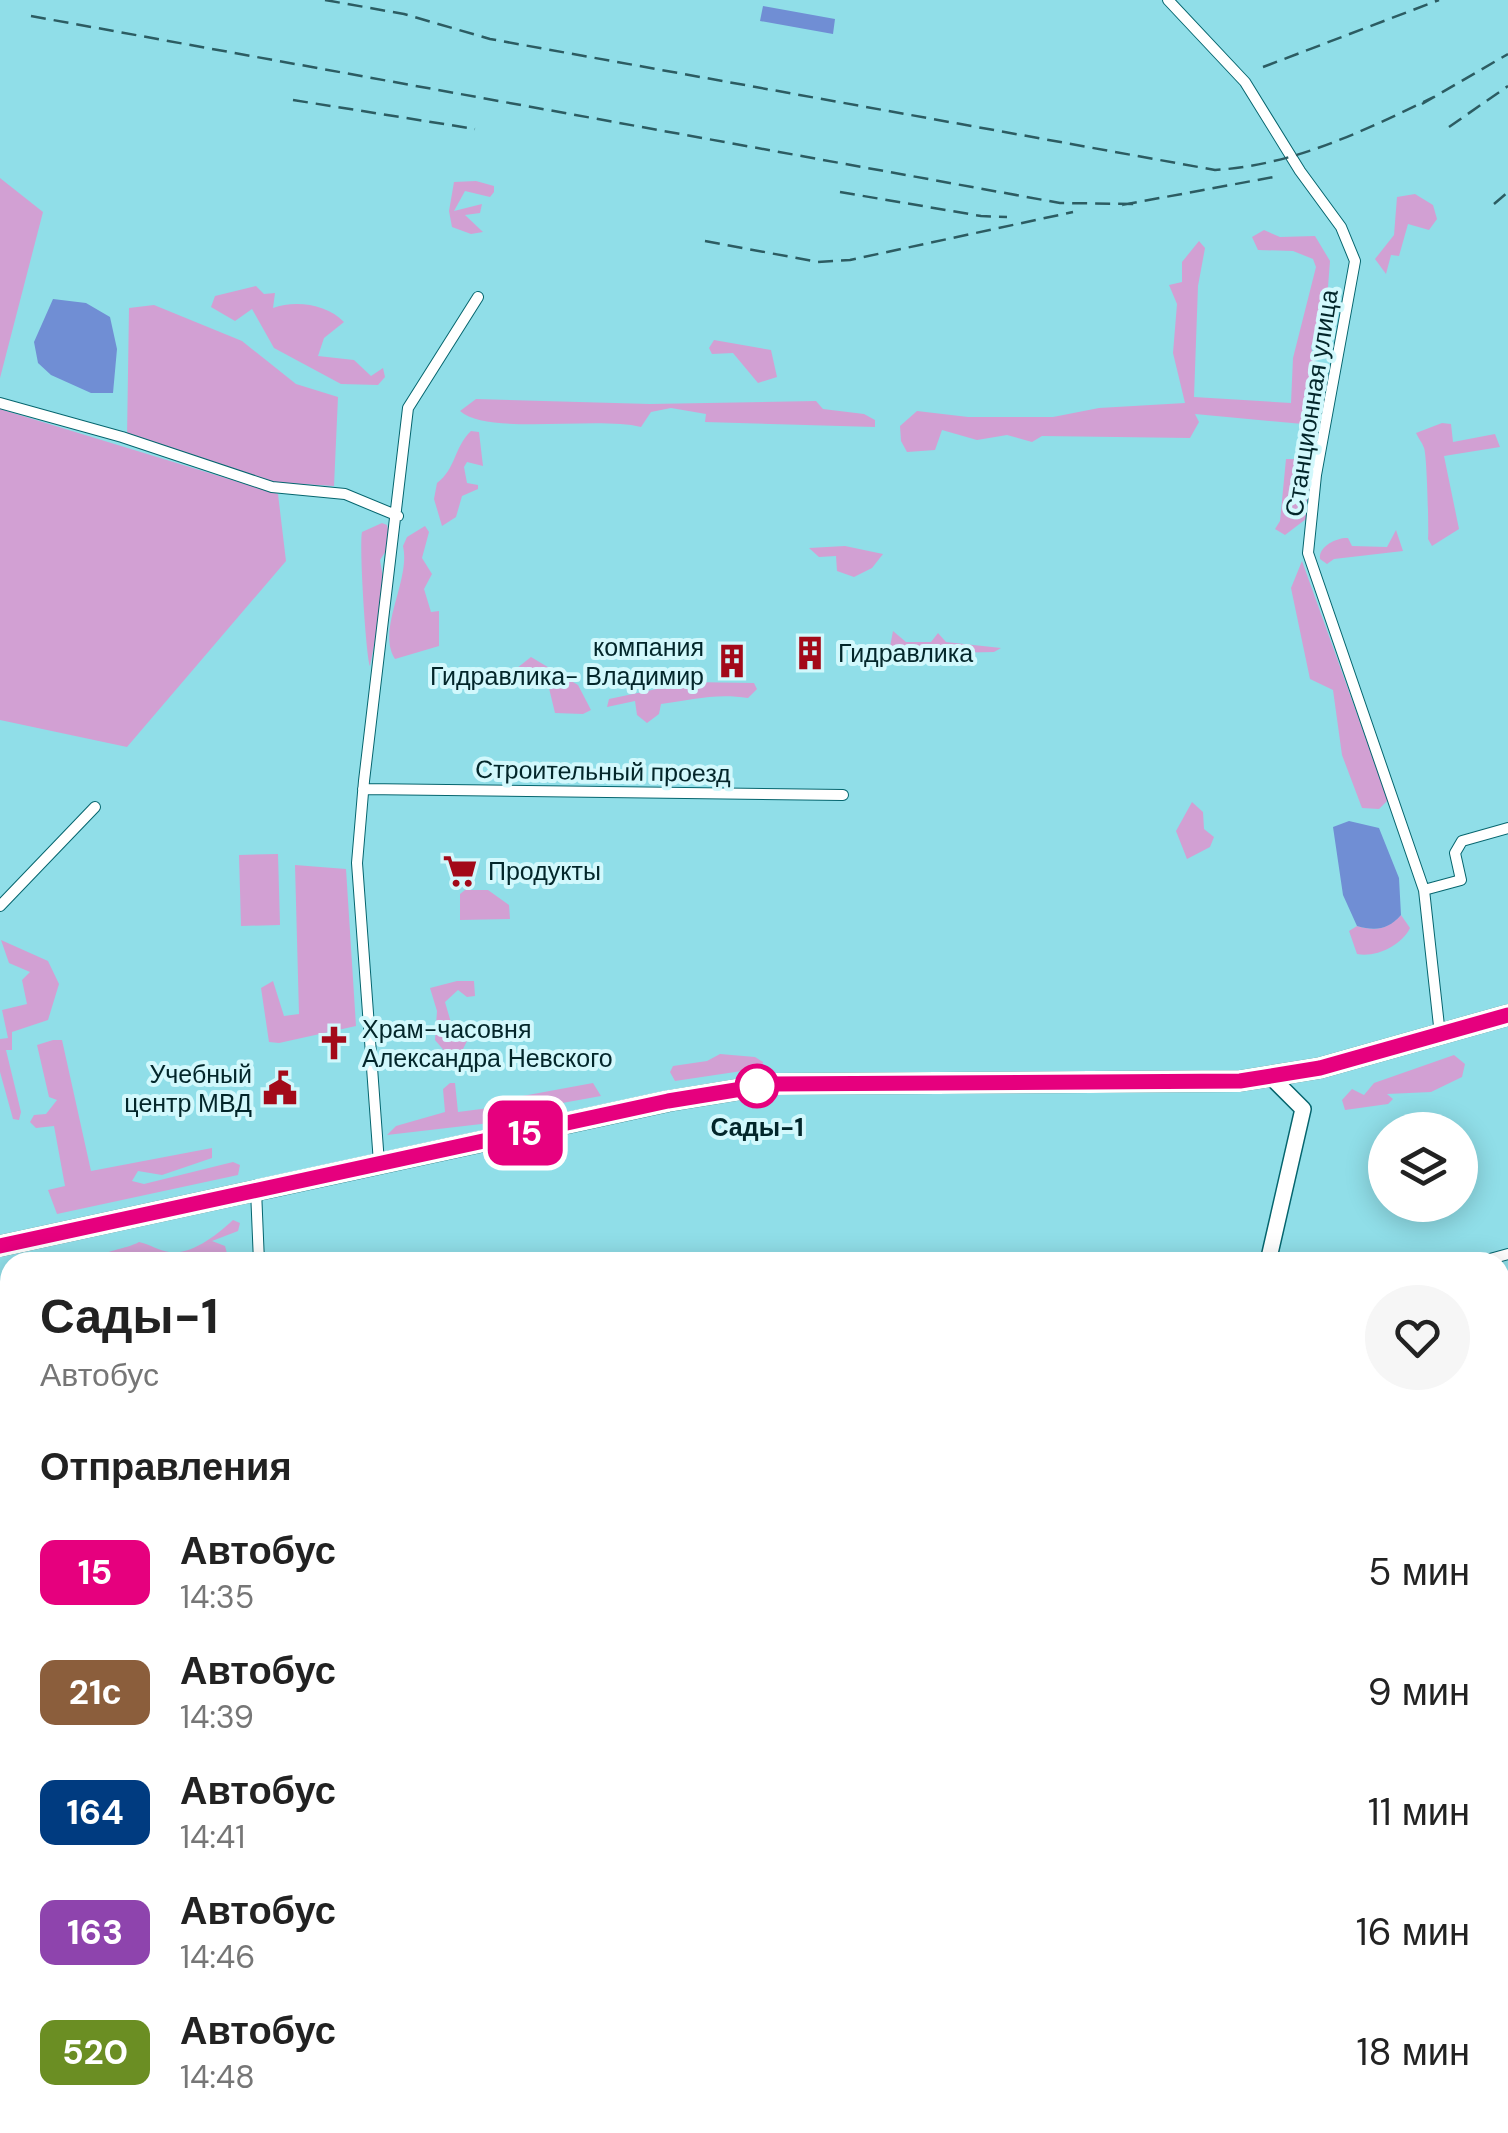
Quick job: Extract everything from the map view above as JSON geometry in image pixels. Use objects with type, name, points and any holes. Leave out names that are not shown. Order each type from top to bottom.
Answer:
[{"type":"highway","points":[[0,1246],[668,1101],[772,1084],[1202,1083],[1272,1078],[1508,1015]]},
{"type":"street","name":"Станционная улица","points":[[1168,0],[1245,82],[1300,171],[1341,227],[1356,262],[1316,475],[1308,554],[1424,890],[1440,1035]]},
{"type":"street","points":[[379,1164],[357,863],[363,789],[408,408],[478,297]]},
{"type":"street","points":[[0,403],[122,437],[272,487],[345,494],[398,516]]},
{"type":"street","name":"Строительный проезд","points":[[363,789],[843,795]]},
{"type":"street","points":[[0,906],[95,806]]},
{"type":"street","points":[[1424,890],[1461,880],[1455,853],[1462,841],[1508,828]]},
{"type":"street","points":[[1270,1252],[1302,1109],[1272,1078]]},
{"type":"street","points":[[256,1189],[259,1252]]},
{"type":"shaded area","points":[[0,178],[43,212],[0,378]]},
{"type":"shaded area","points":[[476,181],[494,186],[494,192],[490,197],[465,191],[454,211],[482,204],[480,213],[465,215],[483,232],[471,234],[452,227],[449,211],[454,182]]},
{"type":"shaded area","points":[[1415,194],[1433,205],[1437,219],[1429,230],[1408,224],[1399,256],[1391,255],[1386,274],[1375,259],[1394,235],[1397,197]]},
{"type":"shaded area","points":[[1264,230],[1280,237],[1315,236],[1330,261],[1326,313],[1311,347],[1316,366],[1303,424],[1195,414],[1199,422],[1190,438],[1042,436],[1032,442],[1007,435],[977,440],[942,430],[935,450],[907,452],[900,426],[917,411],[968,417],[1053,417],[1099,408],[1185,403],[1173,353],[1177,304],[1169,285],[1182,282],[1182,262],[1199,241],[1205,248],[1198,286],[1194,397],[1291,403],[1293,358],[1316,267],[1313,259],[1293,251],[1258,250],[1252,237]]},
{"type":"shaded area","points":[[256,286],[264,294],[275,293],[273,308],[310,305],[337,316],[344,322],[324,338],[318,356],[354,360],[371,376],[383,368],[385,377],[378,385],[341,384],[274,348],[252,309],[235,321],[211,307],[215,296]]},
{"type":"shaded area","points":[[154,305],[242,341],[296,384],[338,397],[334,486],[268,482],[127,437],[129,308]]},
{"type":"shaded area","points":[[714,340],[771,350],[777,377],[758,383],[733,353],[712,354],[709,348]]},
{"type":"shaded area","points":[[476,399],[650,404],[816,401],[823,409],[864,414],[875,420],[875,427],[705,422],[706,414],[671,408],[651,412],[641,427],[518,424],[474,418],[460,411]]},
{"type":"shaded area","points":[[0,409],[278,494],[286,561],[127,747],[0,720]]},
{"type":"shaded area","points":[[1442,423],[1451,424],[1453,442],[1495,434],[1500,447],[1444,456],[1459,529],[1432,546],[1428,539],[1425,453],[1416,433]]},
{"type":"shaded area","points":[[471,431],[479,432],[483,466],[467,462],[464,467],[467,483],[478,485],[478,489],[462,496],[456,517],[442,526],[434,499],[437,483]]},
{"type":"shaded area","points":[[1286,459],[1301,459],[1308,487],[1306,519],[1285,535],[1275,529],[1280,521]]},
{"type":"shaded area","points":[[382,523],[387,525],[391,543],[380,560],[385,589],[370,666],[363,600],[362,532]]},
{"type":"shaded area","points":[[425,526],[429,532],[422,558],[432,574],[424,589],[431,612],[439,611],[439,646],[395,659],[389,634],[402,574],[403,546],[407,537]]},
{"type":"shaded area","points":[[1396,530],[1403,551],[1334,559],[1327,564],[1320,559],[1325,546],[1344,538],[1352,546],[1387,547]]},
{"type":"shaded area","points":[[845,546],[883,554],[872,568],[854,577],[837,571],[836,556],[819,557],[809,548]]},
{"type":"shaded area","points":[[1302,561],[1388,800],[1379,809],[1362,808],[1342,755],[1333,690],[1310,679],[1291,588]]},
{"type":"shaded area","points":[[893,631],[906,642],[931,642],[938,633],[946,642],[1001,648],[994,652],[898,654],[889,652]]},
{"type":"shaded area","points":[[531,657],[578,685],[591,710],[583,714],[555,713],[548,684],[537,678],[517,678],[512,672]]},
{"type":"shaded area","points":[[690,682],[754,683],[757,689],[748,698],[714,697],[661,704],[659,714],[647,723],[637,715],[635,701],[607,707],[609,699]]},
{"type":"shaded area","points":[[1192,802],[1203,812],[1204,829],[1214,837],[1210,847],[1187,859],[1176,831]]},
{"type":"shaded area","points":[[278,854],[280,925],[241,926],[239,855]]},
{"type":"shaded area","points":[[295,865],[346,869],[356,1026],[269,1042],[261,988],[273,981],[284,1016],[299,1014]]},
{"type":"shaded area","points":[[465,890],[488,890],[509,905],[510,919],[460,920],[460,894]]},
{"type":"shaded area","points":[[1401,915],[1410,928],[1401,940],[1380,952],[1357,954],[1349,931],[1357,926],[1380,928]]},
{"type":"shaded area","points":[[1,940],[48,961],[59,984],[48,1020],[12,1032],[12,1050],[6,1050],[21,1112],[19,1120],[13,1119],[0,1072],[0,1039],[8,1038],[2,1010],[27,1004],[22,980],[30,972],[9,963]]},
{"type":"shaded area","points":[[474,981],[475,996],[467,997],[458,990],[445,1002],[452,1026],[465,1031],[468,1039],[463,1049],[447,1054],[435,1040],[437,1011],[430,988]]},
{"type":"shaded area","points":[[62,1040],[91,1171],[212,1148],[212,1158],[162,1175],[138,1171],[132,1181],[144,1184],[233,1162],[240,1165],[238,1175],[57,1214],[48,1190],[65,1186],[54,1126],[36,1128],[30,1122],[34,1115],[46,1114],[57,1100],[49,1097],[37,1045]]},
{"type":"shaded area","points":[[720,1054],[755,1057],[763,1062],[762,1068],[675,1081],[670,1072],[673,1066],[707,1061]]},
{"type":"shaded area","points":[[1454,1055],[1465,1064],[1462,1077],[1431,1092],[1387,1094],[1393,1099],[1388,1104],[1345,1110],[1342,1100],[1352,1089],[1364,1095],[1374,1083]]},
{"type":"shaded area","points":[[455,1083],[458,1112],[489,1108],[493,1114],[490,1123],[387,1135],[396,1126],[445,1112],[443,1089]]},
{"type":"shaded area","points":[[593,1083],[601,1096],[518,1111],[511,1107],[517,1097]]},
{"type":"shaded area","points":[[233,1220],[240,1223],[238,1231],[212,1241],[225,1246],[227,1252],[177,1252],[186,1251]]},
{"type":"shaded area","points":[[139,1242],[177,1252],[111,1252]]},
{"type":"water","points":[[763,6],[835,19],[833,34],[760,21]]},
{"type":"water","points":[[53,299],[86,303],[110,317],[117,349],[113,393],[91,393],[51,375],[38,363],[34,342]]},
{"type":"water","points":[[1349,821],[1379,828],[1399,878],[1401,915],[1386,926],[1357,926],[1343,895],[1333,827]]},
{"type":"railway","points":[[325,0],[404,14],[490,39],[1215,170],[1301,154],[1434,97]]},
{"type":"railway","points":[[1263,67],[1439,0]]},
{"type":"railway","points":[[31,16],[1060,203],[1135,204]]},
{"type":"railway","points":[[1422,104],[1508,54]]},
{"type":"railway","points":[[1449,127],[1508,86]]},
{"type":"railway","points":[[293,100],[475,129]]},
{"type":"railway","points":[[1122,205],[1279,176]]},
{"type":"railway","points":[[840,192],[1007,217]]},
{"type":"railway","points":[[1494,204],[1508,192]]},
{"type":"railway","points":[[705,241],[818,262],[850,260],[1073,212]]},
{"type":"bus line","name":"15","points":[[0,1246],[668,1101],[772,1084],[1240,1081],[1320,1068],[1508,1015]]},
{"type":"place","name":"Гидравлика","points":[[810,653]]},
{"type":"place","name":"компания Гидравлика- Владимир","points":[[732,661]]},
{"type":"place","name":"Продукты","points":[[460,871]]},
{"type":"place","name":"Храм-часовня Александра Невского","points":[[334,1043]]},
{"type":"place","name":"Сады-1","points":[[757,1086]]},
{"type":"place","name":"Учебный центр МВД","points":[[280,1088]]}]
